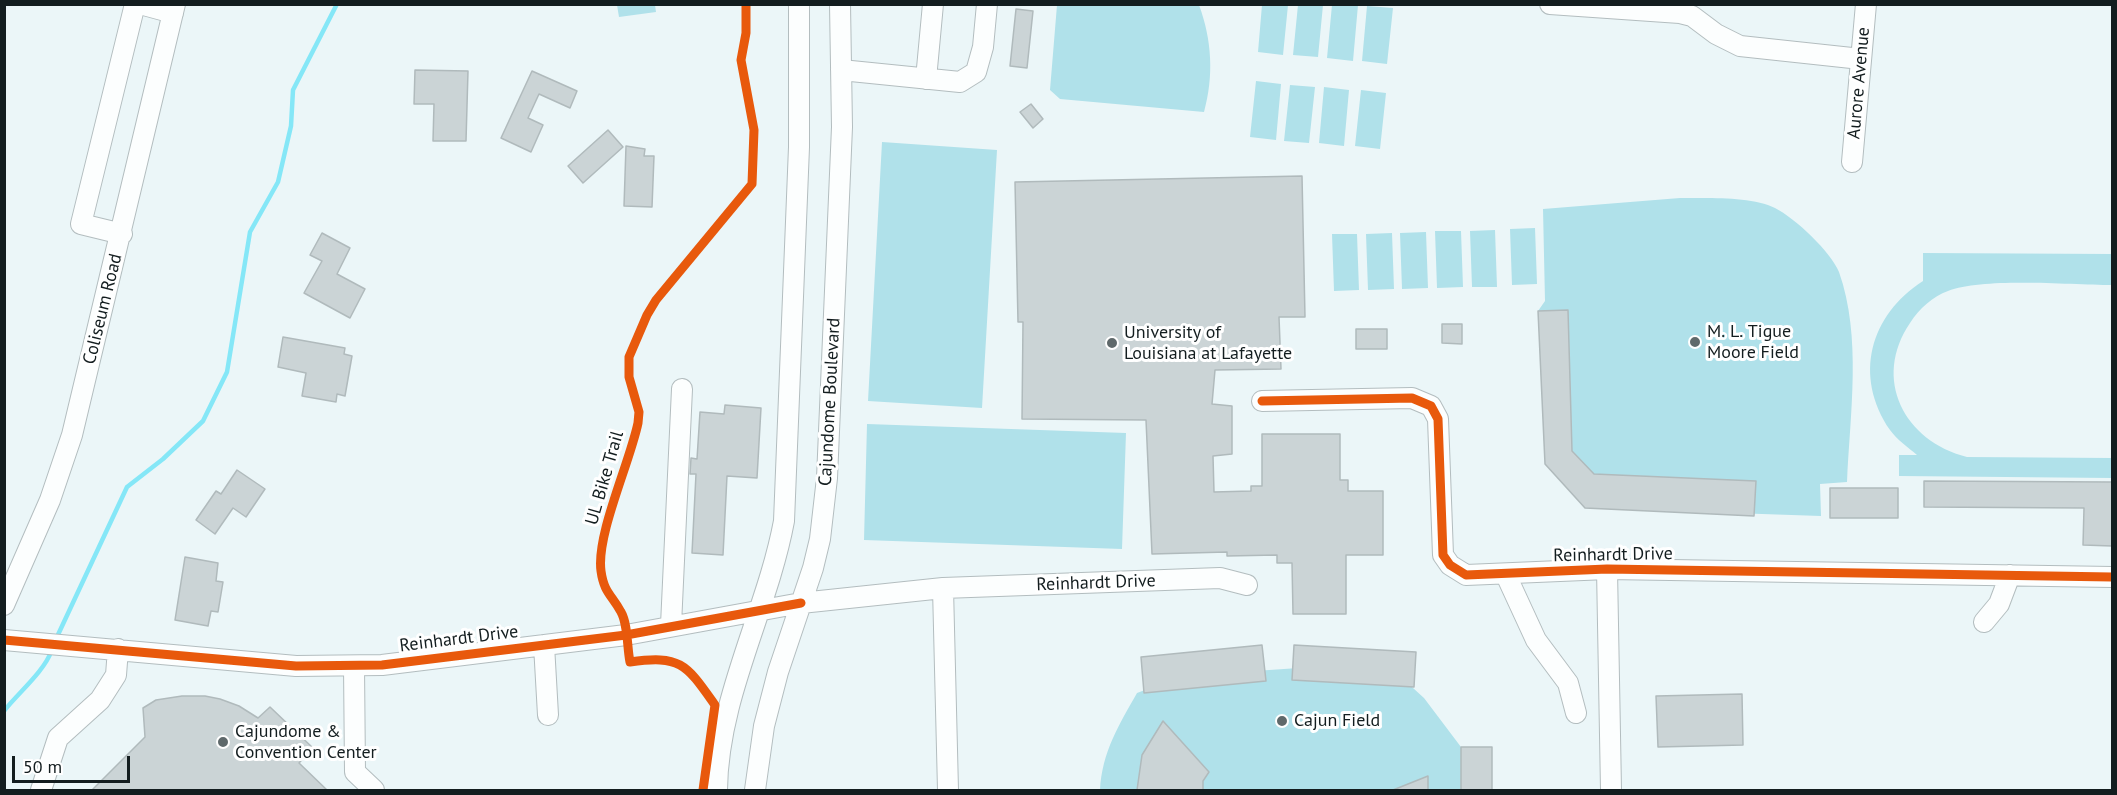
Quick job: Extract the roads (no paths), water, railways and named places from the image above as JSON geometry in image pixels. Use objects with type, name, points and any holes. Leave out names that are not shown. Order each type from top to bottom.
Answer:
[{"type":"street","points":[[122,234],[81,224],[135,4]]},
{"type":"street","points":[[140,4],[174,9]]},
{"type":"street","points":[[717,790],[729,706],[776,562],[787,487],[799,147],[799,4]]},
{"type":"street","name":"Cajundome Boulevard","points":[[755,790],[764,726],[778,672],[820,539],[827,478],[838,270],[840,4]]},
{"type":"street","points":[[926,79],[933,4]]},
{"type":"street","points":[[841,70],[960,82],[976,72],[983,47],[987,4]]},
{"type":"street","points":[[1550,4],[1666,11],[1692,10],[1716,34],[1740,46],[1861,59]]},
{"type":"street","name":"Aurore Avenue","points":[[1852,162],[1866,4]]},
{"type":"street","name":"Coliseum Road","points":[[4,605],[50,500],[72,435],[122,234],[174,9]]},
{"type":"street","points":[[671,626],[681,389]]},
{"type":"street","name":"Reinhardt Drive","points":[[1262,401],[1412,399],[1431,406],[1438,418],[1443,555],[1450,566],[1466,574],[1607,569],[2112,577]]},
{"type":"street","name":"Reinhardt Drive","points":[[1607,569],[1611,790]]},
{"type":"street","points":[[1506,574],[1536,640],[1568,683],[1576,713]]},
{"type":"street","points":[[1984,622],[1999,604],[2010,575]]},
{"type":"street","name":"Reinhardt Drive","points":[[4,640],[72,644],[296,666],[354,666],[426,661],[626,635],[801,603],[943,588],[1220,578],[1247,585]]},
{"type":"street","points":[[943,588],[948,790]]},
{"type":"street","points":[[544,645],[548,715]]},
{"type":"street","points":[[41,790],[58,738],[100,700],[116,675],[118,649]]},
{"type":"street","points":[[354,666],[355,772],[374,790]]},
{"type":"waterway","points":[[56,639],[127,487],[163,459],[203,421],[227,372],[250,232],[278,182],[291,126],[293,90],[337,4]]},
{"type":"waterway","points":[[4,711],[37,674],[52,650]]},
{"type":"place","name":"M. L. Tigue Moore Field","points":[[1695,342]]},
{"type":"place","name":"University of Louisiana at Lafayette","points":[[1112,343]]},
{"type":"place","name":"Cajun Field","points":[[1282,721]]},
{"type":"place","name":"Cajundome & Convention Center","points":[[223,742]]}]
